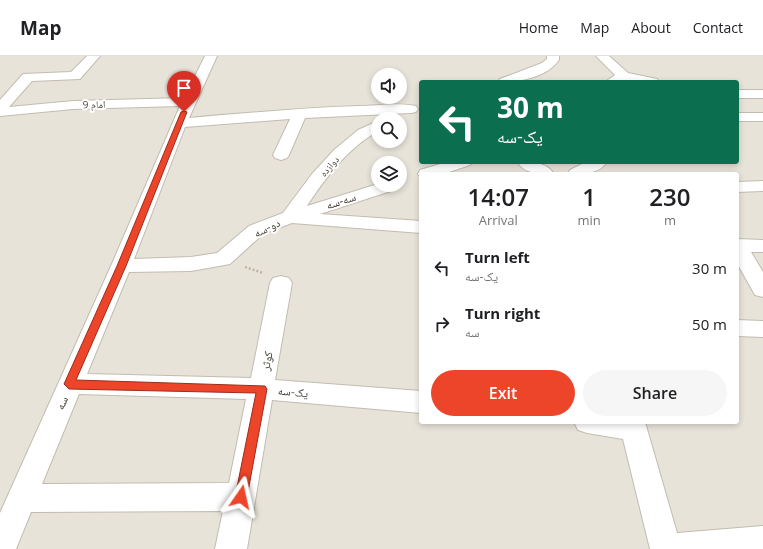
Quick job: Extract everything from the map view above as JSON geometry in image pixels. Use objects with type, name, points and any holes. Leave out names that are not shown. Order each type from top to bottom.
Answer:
[{"type":"street","points":[[0,110],[28,77],[75,76],[94,56]]},
{"type":"street","name":"سه","points":[[0,549],[69,384],[121,266],[179,123],[211,56]]},
{"type":"street","points":[[510,80],[546,66],[552,60],[553,56]]},
{"type":"street","points":[[602,56],[622,80]]},
{"type":"street","points":[[739,94],[763,94]]},
{"type":"street","name":"امام 9","points":[[0,110],[73,104],[189,102]]},
{"type":"street","points":[[179,123],[367,109],[416,108]]},
{"type":"street","points":[[281,156],[300,114]]},
{"type":"street","points":[[739,117],[763,117]]},
{"type":"street","name":"دوازده","points":[[290,217],[328,163],[363,132],[371,128]]},
{"type":"street","name":"سه-سه","points":[[432,172],[458,164]]},
{"type":"street","points":[[528,164],[542,172]]},
{"type":"street","points":[[580,172],[594,164]]},
{"type":"street","name":"سه-سه","points":[[290,217],[410,179]]},
{"type":"street","points":[[739,187],[763,186]]},
{"type":"street","name":"دو-سه","points":[[223,259],[256,230],[290,217],[419,227]]},
{"type":"street","points":[[739,245],[763,246]]},
{"type":"street","points":[[739,248],[763,290]]},
{"type":"street","points":[[121,266],[191,264],[223,259]]},
{"type":"street","name":"کوثر","points":[[231,549],[281,283]]},
{"type":"street","points":[[739,328],[763,329]]},
{"type":"street","name":"یک-سه","points":[[69,384],[262,389],[419,402]]},
{"type":"street","points":[[610,424],[633,426],[666,549]]},
{"type":"street","points":[[22,498],[241,497]]},
{"type":"street","points":[[677,549],[763,542]]},
{"type":"path","points":[[223,259],[269,276],[281,283]]},
{"type":"shaded area","points":[[0,56],[763,56],[763,549],[0,549]]},
{"type":"route","points":[[184,112],[121,266],[69,384],[262,389],[241,497]]}]
